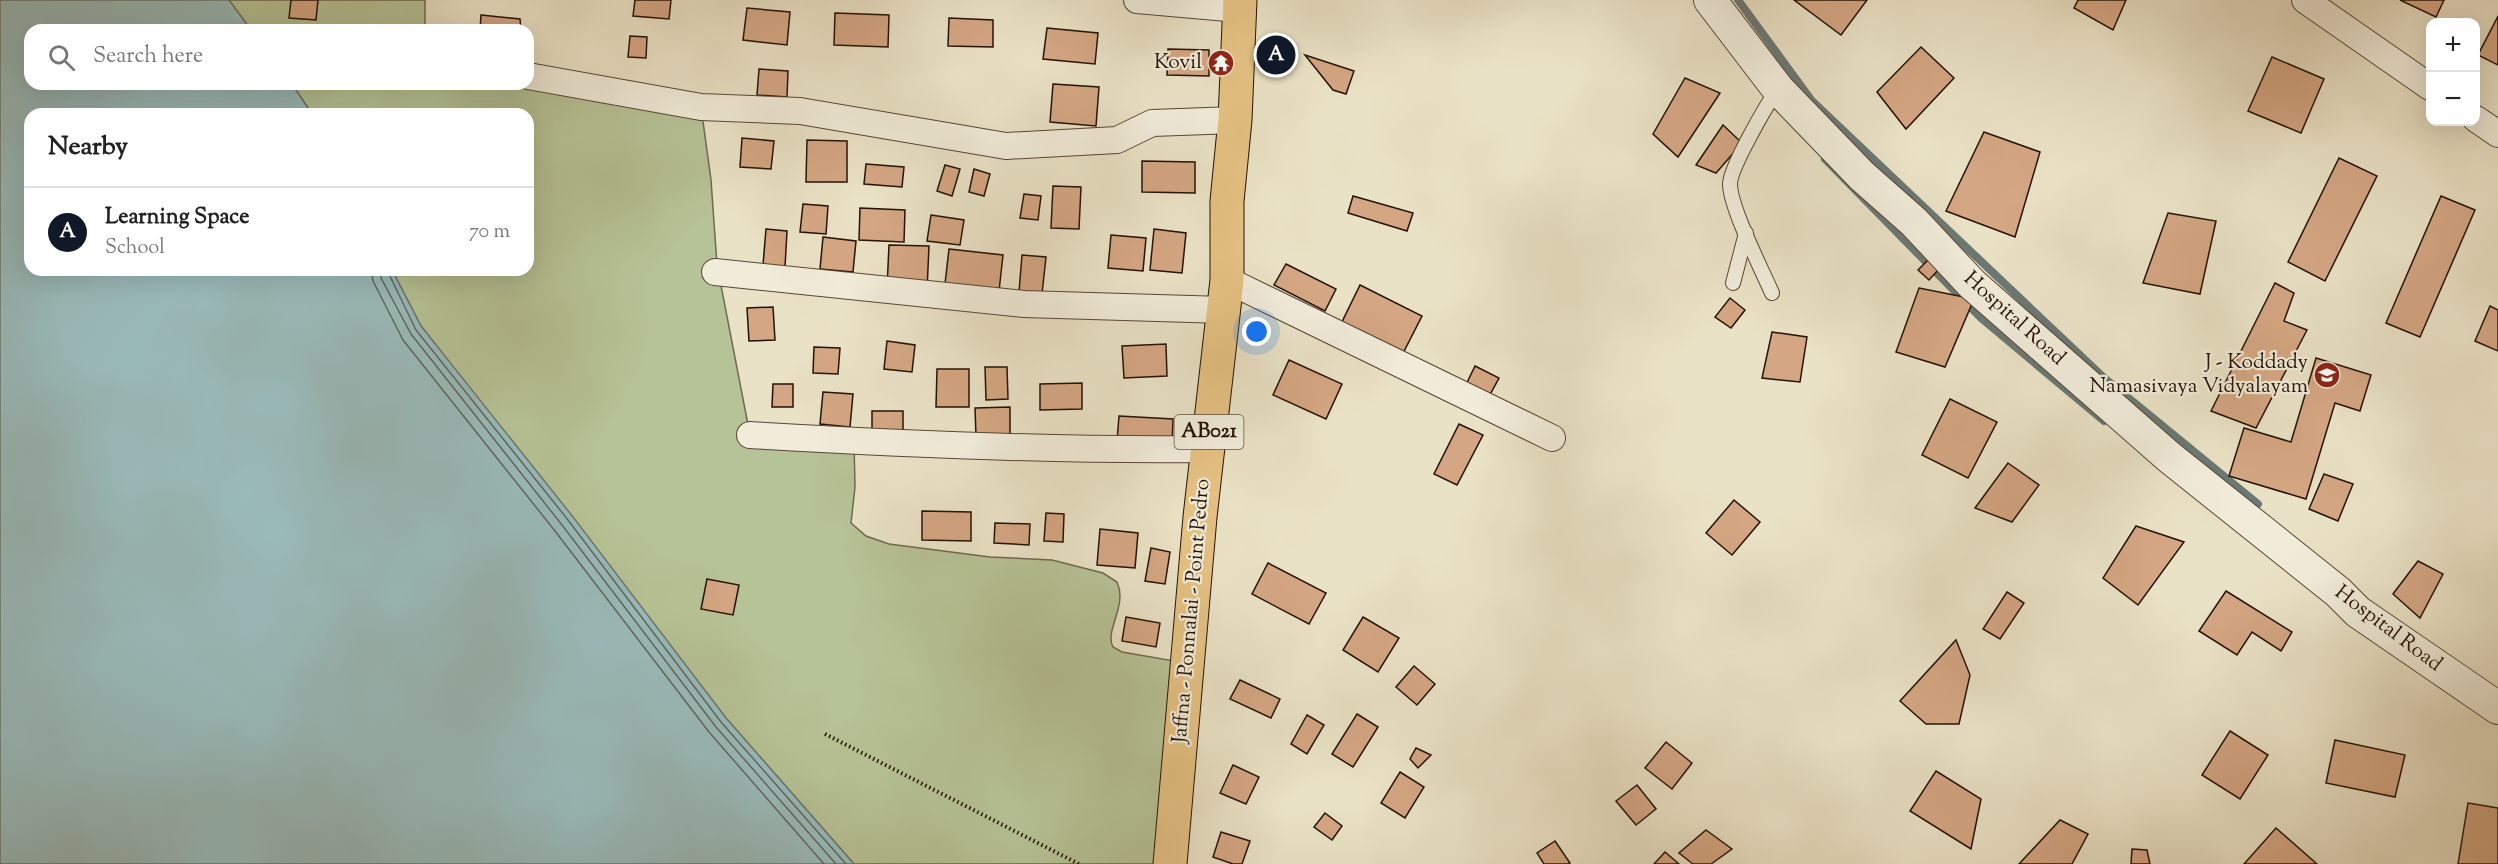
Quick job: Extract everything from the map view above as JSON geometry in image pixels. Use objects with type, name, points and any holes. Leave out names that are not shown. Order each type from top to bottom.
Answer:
[{"type":"main road","name":"Jaffna - Ponnalai - Point Pedro","points":[[1170,864],[1207,449],[1226,295],[1227,201],[1235,120],[1239,4]]},
{"type":"street","points":[[1137,0],[1239,4]]},
{"type":"street","name":"Hospital Road","points":[[1710,0],[1778,89],[1862,176],[1914,222],[1972,284],[2169,457],[2338,592],[2358,612],[2498,708]]},
{"type":"street","points":[[2305,0],[2426,84]]},
{"type":"street","points":[[534,77],[701,106],[800,111],[1006,146],[1117,140],[1152,123],[1235,120]]},
{"type":"street","points":[[2480,122],[2498,134]]},
{"type":"street","points":[[715,272],[1024,304],[1226,295],[1552,438]]},
{"type":"street","points":[[750,435],[854,441],[1124,450],[1207,449]]},
{"type":"lane","points":[[1772,293],[1746,233],[1730,184],[1734,168],[1778,89]]},
{"type":"lane","points":[[1733,283],[1746,233]]},
{"type":"path","points":[[825,734],[1079,864]]},
{"type":"green space","points":[[229,0],[425,0],[425,24],[247,24]]},
{"type":"green space","points":[[534,85],[701,107],[711,180],[717,265],[750,435],[854,441],[855,487],[851,523],[866,536],[889,544],[990,557],[1052,560],[1103,573],[1117,582],[1120,600],[1111,633],[1113,647],[1122,652],[1186,663],[1170,864],[854,864],[726,718],[421,326],[395,276],[534,276],[534,108],[308,108],[296,90],[534,90]]},
{"type":"water","points":[[0,0],[229,0],[247,24],[24,24],[24,90],[296,90],[308,108],[24,108],[24,276],[395,276],[421,326],[573,517],[726,718],[854,864],[0,864]]},
{"type":"building","points":[[291,0],[318,0],[316,20],[289,18]]},
{"type":"building","points":[[635,0],[671,0],[669,19],[633,16]]},
{"type":"building","points":[[1794,0],[1867,0],[1841,35]]},
{"type":"building","points":[[2078,0],[2126,0],[2113,30],[2074,8]]},
{"type":"building","points":[[2400,0],[2444,0],[2436,17]]},
{"type":"building","points":[[747,8],[790,12],[787,45],[743,40]]},
{"type":"building","points":[[835,13],[889,15],[888,47],[834,45]]},
{"type":"building","points":[[481,15],[520,19],[520,24],[480,24]]},
{"type":"building","points":[[2498,16],[2498,65],[2480,56],[2480,51]]},
{"type":"building","points":[[949,18],[993,20],[993,47],[948,46]]},
{"type":"building","points":[[1047,28],[1098,33],[1095,64],[1043,59]]},
{"type":"building","points":[[630,36],[647,37],[646,58],[628,57]]},
{"type":"building","points":[[1921,47],[1954,78],[1906,129],[1877,92]]},
{"type":"building","points":[[1168,49],[1209,50],[1209,76],[1167,75]]},
{"type":"building","points":[[1305,55],[1354,71],[1346,94],[1333,90]]},
{"type":"building","points":[[2272,57],[2324,79],[2301,133],[2248,111]]},
{"type":"building","points":[[759,69],[788,71],[787,97],[757,95]]},
{"type":"building","points":[[1685,78],[1720,93],[1678,157],[1653,134]]},
{"type":"building","points":[[1053,84],[1099,87],[1096,126],[1050,122]]},
{"type":"building","points":[[1723,125],[1742,143],[1716,173],[1696,165]]},
{"type":"building","points":[[1984,132],[2040,152],[2015,237],[1946,211]]},
{"type":"building","points":[[742,138],[774,141],[771,169],[740,167]]},
{"type":"building","points":[[807,140],[847,141],[847,182],[806,182]]},
{"type":"building","points":[[2339,158],[2377,176],[2325,281],[2288,262]]},
{"type":"building","points":[[1142,161],[1195,162],[1195,193],[1142,192]]},
{"type":"building","points":[[866,164],[904,167],[902,187],[864,184]]},
{"type":"building","points":[[945,165],[960,169],[952,196],[937,191]]},
{"type":"building","points":[[974,169],[990,174],[984,196],[969,192]]},
{"type":"building","points":[[1053,186],[1081,187],[1079,229],[1051,228]]},
{"type":"building","points":[[1024,194],[1041,196],[1038,220],[1020,218]]},
{"type":"building","points":[[1353,196],[1413,213],[1407,231],[1348,213]]},
{"type":"building","points":[[2441,196],[2475,210],[2420,337],[2386,323]]},
{"type":"building","points":[[803,204],[828,206],[826,234],[800,232]]},
{"type":"building","points":[[860,208],[905,210],[904,242],[859,240]]},
{"type":"building","points":[[2168,213],[2216,221],[2200,294],[2143,283]]},
{"type":"building","points":[[931,215],[964,220],[960,245],[927,241]]},
{"type":"building","points":[[766,229],[787,231],[785,267],[763,265]]},
{"type":"building","points":[[1154,229],[1186,233],[1182,273],[1150,270]]},
{"type":"building","points":[[1111,235],[1146,238],[1143,271],[1108,268]]},
{"type":"building","points":[[823,237],[856,241],[853,272],[820,269]]},
{"type":"building","points":[[889,245],[929,246],[927,290],[887,288]]},
{"type":"building","points":[[949,249],[1003,255],[999,291],[945,284]]},
{"type":"building","points":[[1022,255],[1046,257],[1042,294],[1019,292]]},
{"type":"building","points":[[1929,259],[1939,269],[1929,280],[1918,270]]},
{"type":"building","points":[[1286,264],[1336,289],[1325,311],[1274,285]]},
{"type":"building","points":[[2275,283],[2294,293],[2284,321],[2307,330],[2256,428],[2211,411]]},
{"type":"building","points":[[1360,285],[1422,316],[1399,361],[1338,330]]},
{"type":"building","points":[[1919,288],[1974,299],[1945,367],[1896,352]]},
{"type":"building","points":[[1730,298],[1745,310],[1731,328],[1715,317]]},
{"type":"building","points":[[2490,306],[2498,310],[2498,351],[2475,341]]},
{"type":"building","points":[[773,307],[775,340],[749,341],[747,308]]},
{"type":"building","points":[[1772,332],[1807,337],[1800,382],[1762,378]]},
{"type":"building","points":[[887,341],[915,345],[912,372],[884,369]]},
{"type":"building","points":[[1166,344],[1167,376],[1124,378],[1122,346]]},
{"type":"building","points":[[814,347],[840,348],[838,374],[813,373]]},
{"type":"building","points":[[2316,358],[2371,375],[2360,411],[2335,403],[2306,499],[2229,476],[2244,428],[2291,442]]},
{"type":"building","points":[[1289,360],[1342,384],[1326,419],[1273,395]]},
{"type":"building","points":[[1475,366],[1499,378],[1486,402],[1463,391]]},
{"type":"building","points":[[985,367],[1007,367],[1008,399],[986,400]]},
{"type":"building","points":[[937,369],[969,369],[969,407],[936,407]]},
{"type":"building","points":[[1082,383],[1082,409],[1040,410],[1040,384]]},
{"type":"building","points":[[773,384],[793,384],[793,407],[772,407]]},
{"type":"building","points":[[823,392],[853,394],[850,427],[820,424]]},
{"type":"building","points":[[1950,399],[1997,422],[1968,478],[1922,455]]},
{"type":"building","points":[[1010,407],[1010,435],[976,436],[975,408]]},
{"type":"building","points":[[872,411],[903,411],[903,431],[872,431]]},
{"type":"building","points":[[1119,416],[1173,419],[1172,444],[1117,441]]},
{"type":"building","points":[[1459,424],[1483,435],[1457,485],[1434,474]]},
{"type":"building","points":[[2008,463],[2039,485],[2012,522],[1975,508]]},
{"type":"building","points":[[2324,474],[2353,484],[2338,521],[2309,509]]},
{"type":"building","points":[[1734,500],[1760,522],[1732,555],[1706,533]]},
{"type":"building","points":[[922,511],[971,512],[971,541],[922,540]]},
{"type":"building","points":[[1046,513],[1064,514],[1063,542],[1044,541]]},
{"type":"building","points":[[995,523],[1030,524],[1029,545],[994,543]]},
{"type":"building","points":[[2136,526],[2184,542],[2138,605],[2103,578]]},
{"type":"building","points":[[1100,529],[1138,533],[1135,568],[1097,565]]},
{"type":"building","points":[[1151,548],[1170,552],[1165,584],[1145,581]]},
{"type":"building","points":[[2418,561],[2443,574],[2420,618],[2393,594]]},
{"type":"building","points":[[1268,563],[1326,593],[1309,624],[1252,594]]},
{"type":"building","points":[[707,579],[739,585],[733,615],[701,609]]},
{"type":"building","points":[[2226,591],[2292,632],[2281,651],[2252,632],[2237,655],[2199,631]]},
{"type":"building","points":[[2007,592],[2024,603],[2000,639],[1983,629]]},
{"type":"building","points":[[1126,617],[1160,623],[1156,647],[1122,641]]},
{"type":"building","points":[[1363,617],[1399,638],[1378,672],[1343,650]]},
{"type":"building","points":[[1956,640],[1970,675],[1959,724],[1926,724],[1900,701]]},
{"type":"building","points":[[1414,666],[1435,684],[1417,705],[1396,687]]},
{"type":"building","points":[[1240,680],[1280,699],[1271,718],[1230,699]]},
{"type":"building","points":[[1357,714],[1378,727],[1353,767],[1332,754]]},
{"type":"building","points":[[1307,715],[1324,725],[1307,754],[1291,744]]},
{"type":"building","points":[[2230,731],[2268,755],[2240,799],[2202,775]]},
{"type":"building","points":[[2335,740],[2405,755],[2395,797],[2326,783]]},
{"type":"building","points":[[1666,742],[1692,763],[1672,789],[1645,768]]},
{"type":"building","points":[[1416,748],[1431,755],[1418,768],[1410,759]]},
{"type":"building","points":[[1233,765],[1259,777],[1246,804],[1220,793]]},
{"type":"building","points":[[1936,771],[1981,799],[1971,849],[1910,811]]},
{"type":"building","points":[[1400,772],[1424,787],[1405,818],[1381,803]]},
{"type":"building","points":[[1637,785],[1656,809],[1636,825],[1616,801]]},
{"type":"building","points":[[2468,803],[2498,808],[2498,864],[2458,864]]},
{"type":"building","points":[[1325,813],[1342,826],[1332,840],[1314,827]]},
{"type":"building","points":[[2060,820],[2088,834],[2072,864],[2019,864]]},
{"type":"building","points":[[2276,828],[2317,864],[2244,864]]},
{"type":"building","points":[[1706,830],[1732,849],[1711,864],[1693,864],[1679,853]]},
{"type":"building","points":[[1221,832],[1250,841],[1242,864],[1233,864],[1213,857]]},
{"type":"building","points":[[1555,841],[1570,863],[1544,864],[1537,853]]},
{"type":"building","points":[[2132,849],[2147,850],[2150,864],[2131,864]]},
{"type":"building","points":[[1665,852],[1679,864],[1654,864]]},
{"type":"waterway","points":[[1738,0],[1812,101],[2103,377],[2258,504]]},
{"type":"waterway","points":[[1825,159],[1981,318],[2104,421]]},
{"type":"place","name":"Learning Space","points":[[1276,55]]},
{"type":"place","name":"Kovil","points":[[1221,63]]},
{"type":"place","name":"J - Koddady Namasivaya Vidyalayam","points":[[2327,375]]}]
